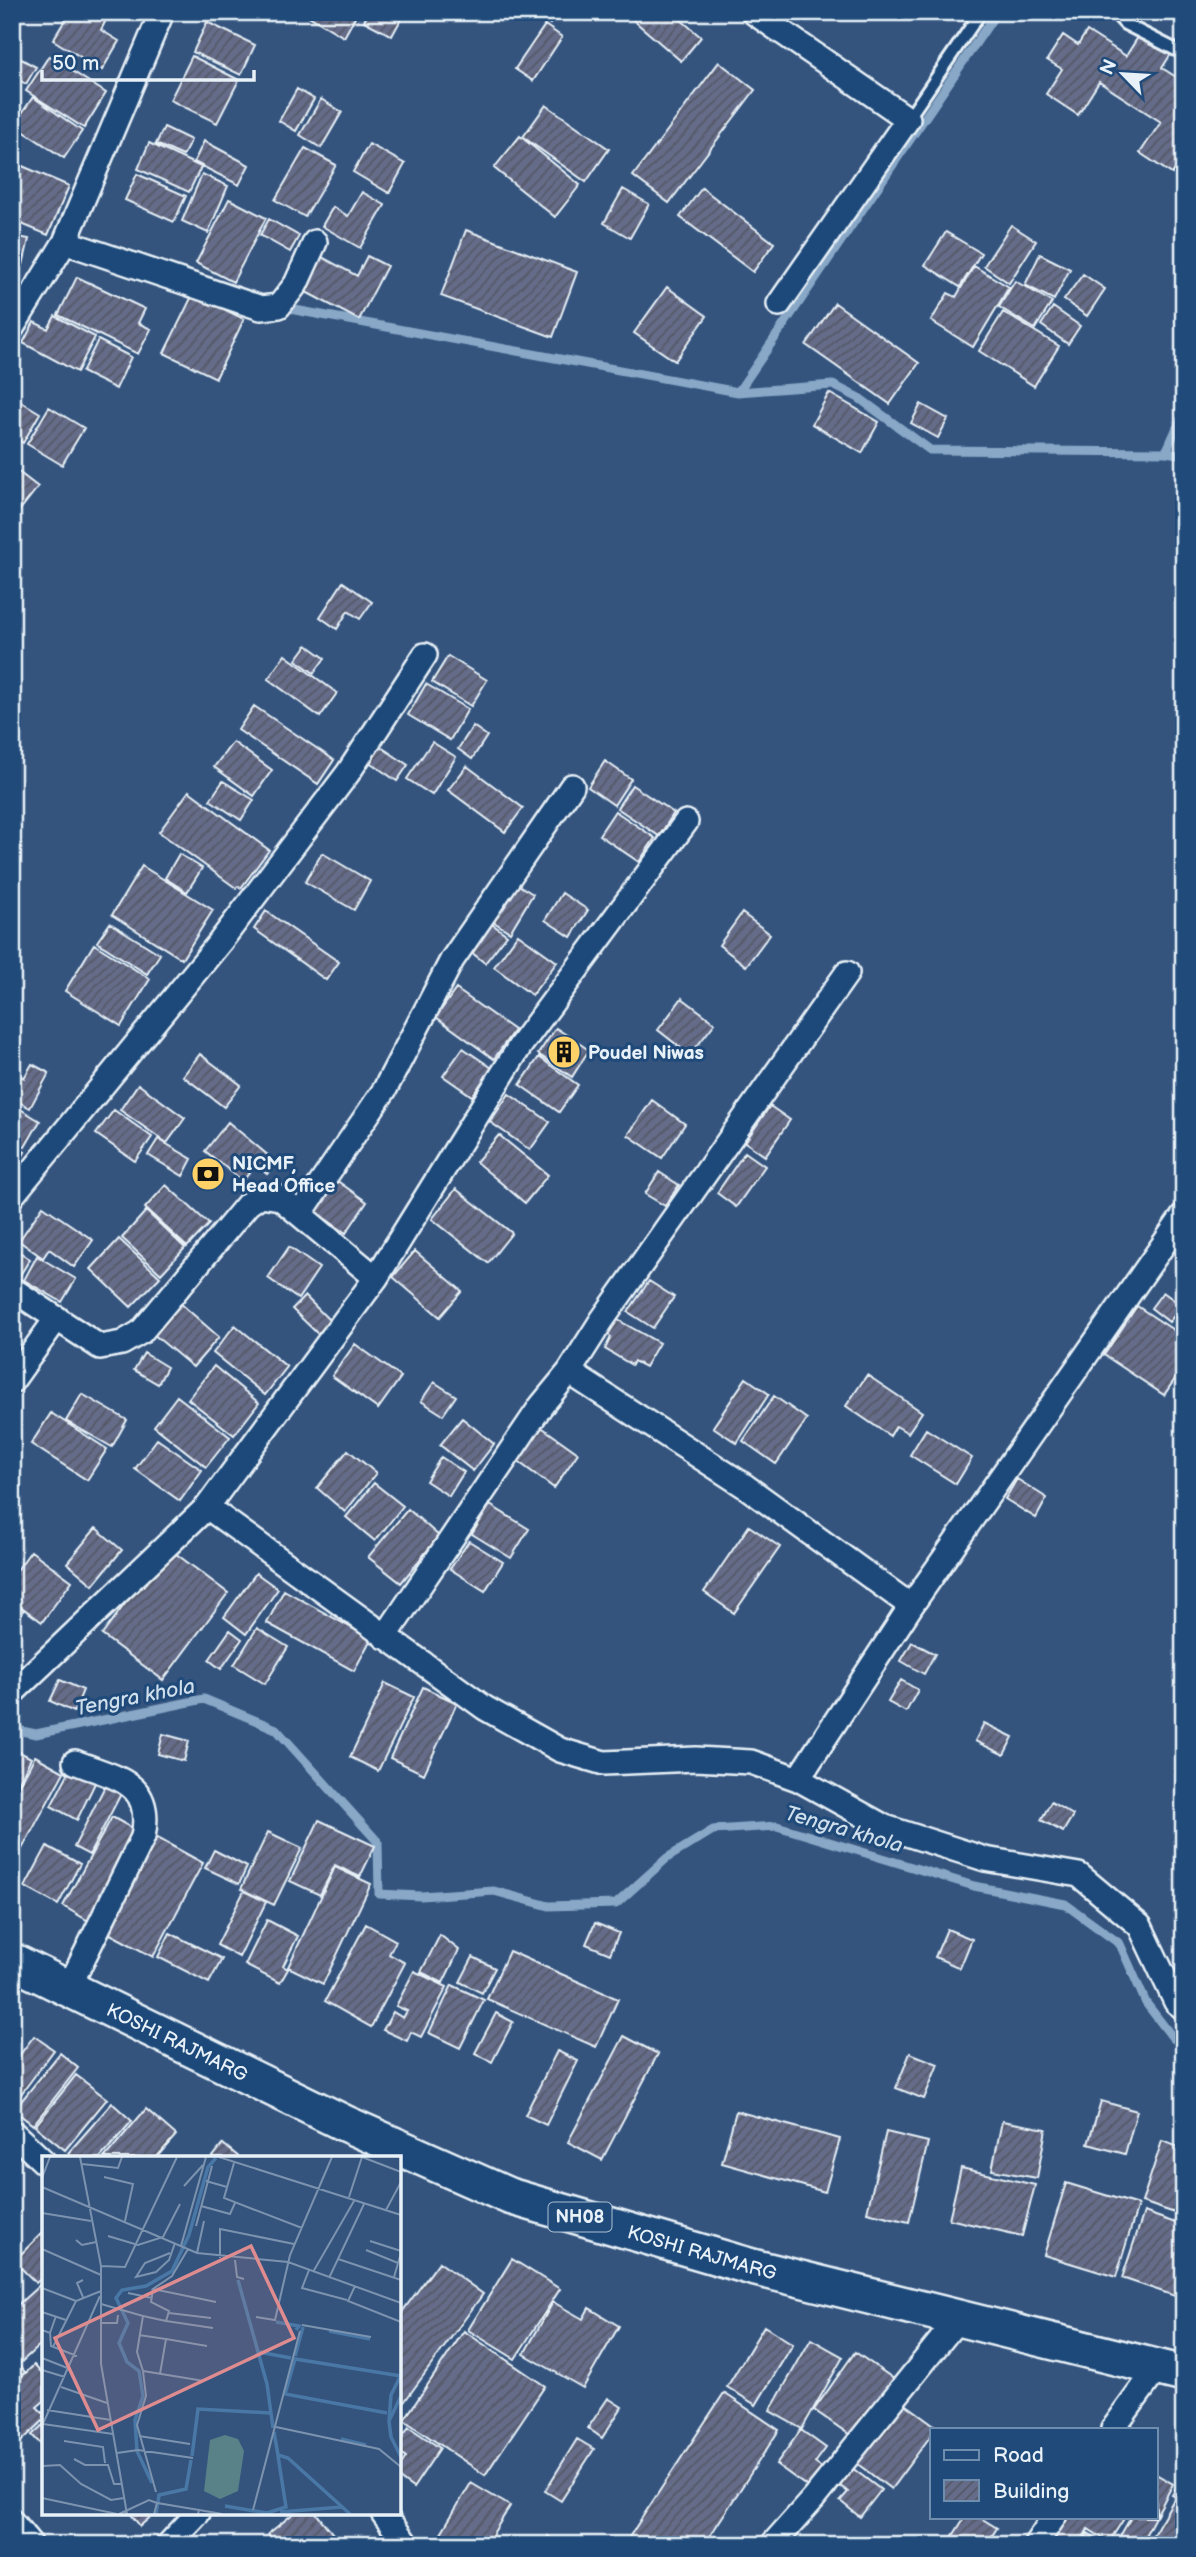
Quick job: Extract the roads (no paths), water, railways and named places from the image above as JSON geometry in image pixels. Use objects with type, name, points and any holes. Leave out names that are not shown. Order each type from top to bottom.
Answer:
[{"type":"main road","name":"KOSHI RAJMARG","points":[[12,1961],[344,2123],[509,2196],[752,2267],[1171,2370]]},
{"type":"street","points":[[12,328],[65,242],[162,12]]},
{"type":"street","points":[[752,12],[908,119],[779,304]]},
{"type":"street","points":[[65,242],[261,308],[279,306],[296,284],[315,242]]},
{"type":"street","points":[[12,1196],[228,932],[348,773],[425,655]]},
{"type":"street","points":[[300,1214],[378,1100],[452,961],[572,786]]},
{"type":"street","points":[[12,1693],[207,1507],[376,1278],[520,1046],[686,821]]},
{"type":"street","points":[[385,1637],[541,1406],[569,1372],[602,1320],[847,973]]},
{"type":"street","points":[[12,1289],[100,1347],[122,1343],[141,1332],[248,1204],[261,1195],[280,1198],[376,1278]]},
{"type":"street","points":[[798,1779],[911,1606],[1184,1215]]},
{"type":"street","points":[[12,1381],[57,1318]]},
{"type":"street","points":[[569,1372],[745,1486],[911,1606]]},
{"type":"street","points":[[207,1507],[485,1708],[560,1750],[604,1763],[696,1759],[751,1762],[798,1779],[885,1827],[985,1858],[1079,1875],[1140,1926],[1176,2002],[1184,2008]]},
{"type":"street","points":[[68,1989],[143,1837],[146,1820],[142,1796],[134,1785],[75,1762]]},
{"type":"street","points":[[12,2132],[42,2160]]},
{"type":"street","points":[[772,2545],[813,2499],[958,2319]]},
{"type":"street","points":[[1114,2428],[1171,2370]]},
{"type":"street","points":[[168,2545],[196,2515]]},
{"type":"street","points":[[384,2515],[407,2545]]},
{"type":"street","points":[[1035,2545],[1053,2518]]},
{"type":"street","points":[[12,2522],[31,2545]]},
{"type":"lane","points":[[908,119],[981,12]]},
{"type":"lane","points":[[1114,12],[1125,24],[1184,54]]},
{"type":"waterway","points":[[738,392],[997,12]]},
{"type":"waterway","points":[[295,310],[738,392],[833,385],[859,398],[930,450],[1166,452],[1184,455]]},
{"type":"waterway","points":[[1166,452],[1184,412]]},
{"type":"waterway","name":"Tengra khola","points":[[12,1729],[36,1734],[204,1699],[276,1729],[378,1842],[379,1894],[421,1896],[494,1891],[549,1906],[616,1904],[667,1858],[713,1830],[777,1826],[974,1886],[1065,1904],[1120,1944],[1146,2003],[1173,2038],[1184,2045]]},
{"type":"place","name":"Poudel Niwas","points":[[564,1052]]},
{"type":"place","name":"NICMF, Head Office","points":[[208,1174]]}]
